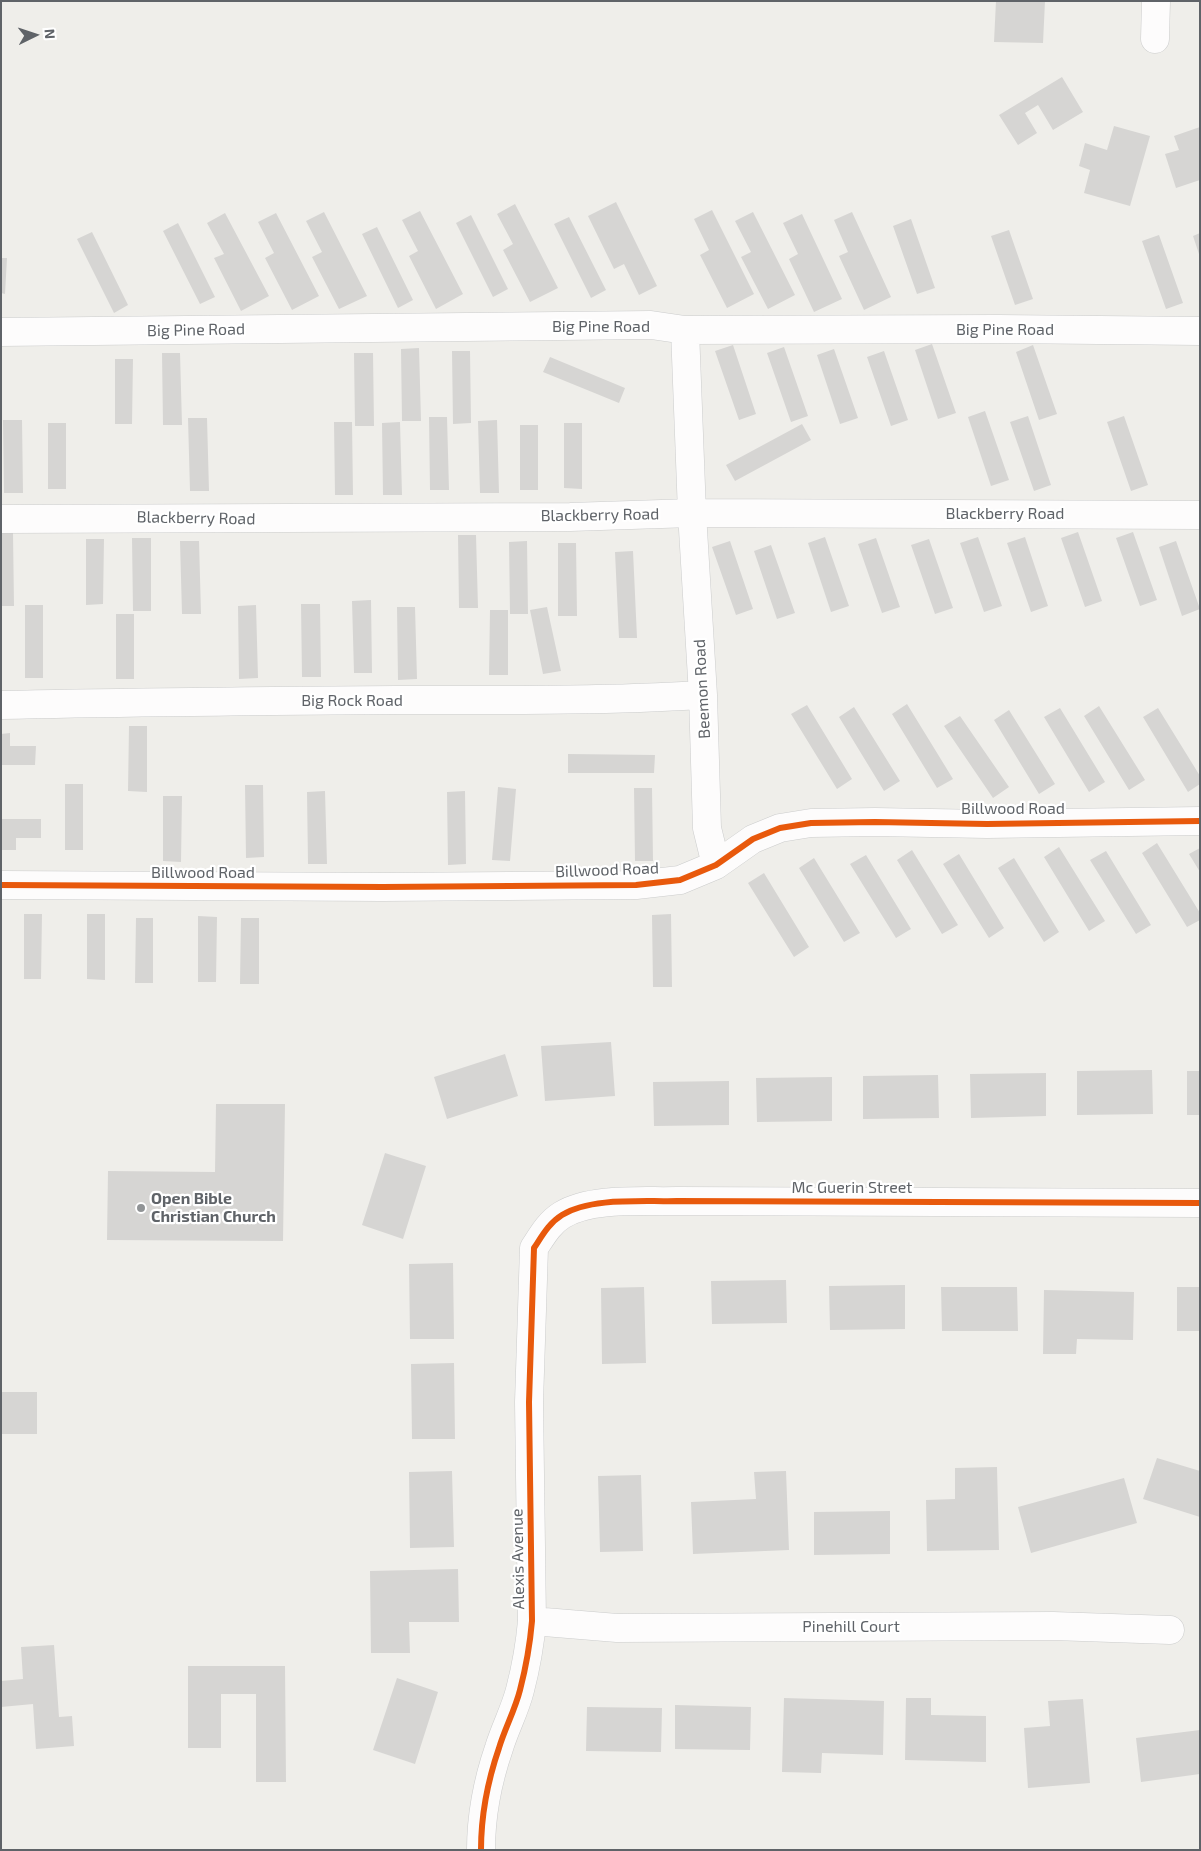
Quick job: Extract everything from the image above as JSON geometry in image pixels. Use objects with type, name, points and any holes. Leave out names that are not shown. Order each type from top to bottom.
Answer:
[{"type":"street","points":[[1155,39],[1156,1]]},
{"type":"street","name":"Big Pine Road","points":[[1,332],[651,325],[685,330],[998,329],[1200,331]]},
{"type":"street","name":"Beemon Road","points":[[685,330],[692,512],[703,695],[707,828],[716,865]]},
{"type":"street","name":"Blackberry Road","points":[[1,519],[570,517],[692,512],[1200,515]]},
{"type":"street","name":"Big Rock Road","points":[[1,705],[170,701],[551,700],[658,698],[703,695]]},
{"type":"street","name":"Billwood Road","points":[[1,886],[393,887],[636,885],[680,880],[716,865],[753,839],[780,828],[811,823],[987,824],[1200,821]]},
{"type":"street","name":"Mc Guerin Street","points":[[534,1261],[534,1248],[545,1230],[561,1216],[580,1206],[599,1203],[677,1201],[1200,1203]]},
{"type":"street","name":"Alexis Avenue","points":[[481,1850],[487,1791],[499,1747],[520,1692],[529,1650],[532,1621],[529,1402],[534,1261]]},
{"type":"street","name":"Pinehill Court","points":[[532,1621],[617,1628],[1053,1626],[1170,1630]]},
{"type":"building","points":[[996,1],[1045,1],[1043,43],[994,42]]},
{"type":"building","points":[[1062,77],[1083,112],[1053,130],[1038,105],[1025,113],[1037,133],[1018,145],[999,115]]},
{"type":"building","points":[[1114,126],[1150,136],[1130,206],[1084,193],[1090,170],[1079,166],[1085,143],[1107,150]]},
{"type":"building","points":[[1200,127],[1200,180],[1176,188],[1165,154],[1179,150],[1174,136]]},
{"type":"building","points":[[616,202],[657,286],[639,295],[624,264],[614,269],[588,216]]},
{"type":"building","points":[[515,204],[558,288],[530,302],[503,250],[513,244],[497,214]]},
{"type":"building","points":[[712,210],[754,294],[727,308],[700,255],[709,250],[694,219]]},
{"type":"building","points":[[420,211],[463,294],[436,309],[409,256],[418,251],[402,220]]},
{"type":"building","points":[[324,212],[367,296],[339,309],[312,257],[322,252],[306,221]]},
{"type":"building","points":[[753,212],[795,295],[768,309],[741,257],[751,252],[735,221]]},
{"type":"building","points":[[852,212],[891,297],[864,310],[839,256],[848,252],[834,220]]},
{"type":"building","points":[[225,213],[269,296],[241,311],[214,258],[224,254],[207,223]]},
{"type":"building","points":[[276,213],[319,296],[292,310],[265,258],[274,253],[258,222]]},
{"type":"building","points":[[802,214],[842,299],[814,312],[789,259],[798,254],[783,223]]},
{"type":"building","points":[[471,215],[508,289],[493,297],[456,223]]},
{"type":"building","points":[[569,217],[606,290],[591,298],[554,224]]},
{"type":"building","points":[[911,219],[935,288],[917,294],[893,226]]},
{"type":"building","points":[[178,223],[215,297],[200,304],[163,231]]},
{"type":"building","points":[[377,227],[413,300],[398,308],[362,234]]},
{"type":"building","points":[[1009,230],[1033,299],[1015,305],[991,236]]},
{"type":"building","points":[[92,232],[128,305],[114,313],[77,239]]},
{"type":"building","points":[[1200,233],[1200,254],[1199,254],[1193,236]]},
{"type":"building","points":[[1159,235],[1183,303],[1166,309],[1142,241]]},
{"type":"building","points":[[1,258],[7,258],[5,294],[1,293]]},
{"type":"building","points":[[932,344],[956,413],[938,419],[915,350]]},
{"type":"building","points":[[733,345],[756,414],[739,420],[715,351]]},
{"type":"building","points":[[1033,345],[1057,414],[1039,420],[1016,352]]},
{"type":"building","points":[[784,347],[808,416],[791,422],[767,353]]},
{"type":"building","points":[[419,348],[421,421],[402,421],[401,349]]},
{"type":"building","points":[[834,349],[858,418],[840,424],[817,355]]},
{"type":"building","points":[[452,351],[470,351],[471,423],[453,424]]},
{"type":"building","points":[[884,351],[908,420],[891,426],[867,357]]},
{"type":"building","points":[[162,353],[180,353],[182,425],[163,425]]},
{"type":"building","points":[[354,353],[373,353],[374,426],[355,426]]},
{"type":"building","points":[[550,357],[625,388],[619,403],[543,372]]},
{"type":"building","points":[[115,359],[133,359],[132,424],[115,424]]},
{"type":"building","points":[[985,411],[1009,480],[991,486],[968,417]]},
{"type":"building","points":[[1028,416],[1051,485],[1034,491],[1010,422]]},
{"type":"building","points":[[1124,416],[1148,485],[1131,491],[1107,422]]},
{"type":"building","points":[[429,417],[447,417],[449,490],[430,490]]},
{"type":"building","points":[[188,418],[207,418],[209,491],[190,491]]},
{"type":"building","points":[[3,420],[22,420],[23,493],[4,493]]},
{"type":"building","points":[[497,420],[499,493],[480,493],[478,421]]},
{"type":"building","points":[[334,422],[352,422],[353,495],[335,495]]},
{"type":"building","points":[[400,422],[402,495],[383,495],[382,423]]},
{"type":"building","points":[[48,423],[66,423],[66,489],[48,489]]},
{"type":"building","points":[[564,423],[582,423],[582,489],[564,488]]},
{"type":"building","points":[[802,424],[811,440],[735,481],[726,465]]},
{"type":"building","points":[[520,425],[538,425],[538,490],[520,490]]},
{"type":"building","points":[[1078,532],[1102,601],[1085,607],[1061,538]]},
{"type":"building","points":[[1133,532],[1157,600],[1140,606],[1116,538]]},
{"type":"building","points":[[1,533],[13,533],[14,606],[1,606]]},
{"type":"building","points":[[458,535],[476,535],[478,608],[459,608]]},
{"type":"building","points":[[825,537],[849,606],[831,612],[808,543]]},
{"type":"building","points":[[978,537],[1002,606],[984,612],[960,543]]},
{"type":"building","points":[[1025,537],[1048,606],[1031,612],[1007,543]]},
{"type":"building","points":[[132,538],[151,538],[151,611],[133,611]]},
{"type":"building","points":[[876,538],[900,607],[882,613],[858,544]]},
{"type":"building","points":[[86,539],[104,539],[103,604],[86,605]]},
{"type":"building","points":[[929,539],[953,608],[935,614],[911,545]]},
{"type":"building","points":[[180,541],[199,541],[201,614],[182,614]]},
{"type":"building","points":[[527,541],[528,614],[510,614],[509,542]]},
{"type":"building","points":[[730,541],[753,609],[736,615],[712,547]]},
{"type":"building","points":[[1176,541],[1200,609],[1182,616],[1159,547]]},
{"type":"building","points":[[558,543],[576,543],[577,616],[558,616]]},
{"type":"building","points":[[771,545],[795,613],[777,619],[754,551]]},
{"type":"building","points":[[633,551],[637,638],[619,638],[615,552]]},
{"type":"building","points":[[371,600],[372,673],[354,673],[352,601]]},
{"type":"building","points":[[301,604],[320,604],[321,677],[302,677]]},
{"type":"building","points":[[25,605],[43,605],[43,678],[25,678]]},
{"type":"building","points":[[256,605],[258,678],[239,679],[238,606]]},
{"type":"building","points":[[397,607],[415,607],[417,679],[398,680]]},
{"type":"building","points":[[547,607],[561,671],[543,674],[530,610]]},
{"type":"building","points":[[490,610],[508,610],[508,675],[489,675]]},
{"type":"building","points":[[116,614],[134,614],[134,679],[116,679]]},
{"type":"building","points":[[907,704],[953,779],[937,788],[892,714]]},
{"type":"building","points":[[807,705],[852,779],[837,789],[791,714]]},
{"type":"building","points":[[1099,706],[1145,780],[1129,790],[1084,716]]},
{"type":"building","points":[[854,707],[900,781],[884,791],[839,717]]},
{"type":"building","points":[[1060,708],[1105,782],[1089,792],[1044,717]]},
{"type":"building","points":[[1158,708],[1200,776],[1200,784],[1188,792],[1143,717]]},
{"type":"building","points":[[1009,710],[1055,784],[1039,794],[994,720]]},
{"type":"building","points":[[960,716],[1009,787],[993,798],[944,726]]},
{"type":"building","points":[[129,726],[147,726],[147,792],[128,791]]},
{"type":"building","points":[[10,733],[10,746],[36,746],[35,765],[1,765],[1,734]]},
{"type":"building","points":[[568,754],[655,755],[654,773],[568,773]]},
{"type":"building","points":[[65,784],[83,784],[83,850],[65,850]]},
{"type":"building","points":[[245,785],[263,785],[264,857],[246,858]]},
{"type":"building","points":[[498,787],[516,789],[510,861],[492,860]]},
{"type":"building","points":[[634,788],[652,788],[653,861],[635,861]]},
{"type":"building","points":[[325,791],[327,864],[308,864],[307,792]]},
{"type":"building","points":[[465,791],[466,864],[448,865],[447,792]]},
{"type":"building","points":[[163,796],[182,796],[181,862],[163,861]]},
{"type":"building","points":[[1,819],[41,819],[41,838],[16,838],[16,850],[1,850]]},
{"type":"building","points":[[1157,843],[1200,913],[1200,920],[1187,927],[1142,853]]},
{"type":"building","points":[[1059,847],[1105,921],[1089,931],[1044,857]]},
{"type":"building","points":[[1200,848],[1200,872],[1189,854]]},
{"type":"building","points":[[912,850],[958,925],[942,934],[897,860]]},
{"type":"building","points":[[1106,851],[1151,925],[1136,934],[1090,860]]},
{"type":"building","points":[[959,854],[1004,928],[989,938],[943,864]]},
{"type":"building","points":[[866,855],[911,929],[896,938],[850,864]]},
{"type":"building","points":[[814,858],[860,933],[844,942],[799,868]]},
{"type":"building","points":[[1014,858],[1059,932],[1044,942],[998,868]]},
{"type":"building","points":[[764,873],[809,947],[794,957],[748,883]]},
{"type":"building","points":[[24,914],[42,914],[41,979],[24,979]]},
{"type":"building","points":[[87,914],[105,914],[105,980],[87,979]]},
{"type":"building","points":[[671,914],[672,987],[653,987],[652,915]]},
{"type":"building","points":[[198,916],[217,917],[216,982],[198,982]]},
{"type":"building","points":[[136,918],[153,918],[153,983],[135,983]]},
{"type":"building","points":[[241,918],[259,918],[259,984],[240,984]]},
{"type":"building","points":[[611,1042],[615,1096],[545,1101],[541,1046]]},
{"type":"building","points":[[505,1054],[518,1096],[447,1119],[434,1077]]},
{"type":"building","points":[[1152,1070],[1153,1114],[1077,1115],[1077,1071]]},
{"type":"building","points":[[1187,1071],[1200,1071],[1200,1115],[1187,1115]]},
{"type":"building","points":[[1046,1073],[1046,1116],[971,1118],[970,1074]]},
{"type":"building","points":[[938,1075],[939,1118],[863,1119],[863,1076]]},
{"type":"building","points":[[832,1077],[832,1121],[757,1122],[756,1078]]},
{"type":"building","points":[[729,1081],[729,1125],[654,1126],[653,1082]]},
{"type":"building","points":[[216,1104],[285,1104],[283,1241],[107,1240],[108,1171],[215,1172]]},
{"type":"building","points":[[385,1153],[426,1166],[403,1239],[362,1225]]},
{"type":"building","points":[[453,1263],[454,1339],[410,1339],[409,1264]]},
{"type":"building","points":[[786,1280],[787,1323],[712,1324],[711,1281]]},
{"type":"building","points":[[905,1285],[905,1329],[830,1330],[829,1286]]},
{"type":"building","points":[[644,1287],[646,1363],[602,1364],[601,1288]]},
{"type":"building","points":[[941,1287],[1017,1287],[1018,1331],[942,1331]]},
{"type":"building","points":[[1177,1287],[1200,1287],[1200,1331],[1177,1331]]},
{"type":"building","points":[[1044,1290],[1134,1292],[1133,1340],[1077,1339],[1076,1354],[1043,1354]]},
{"type":"building","points":[[454,1363],[455,1439],[412,1439],[411,1364]]},
{"type":"building","points":[[1,1392],[37,1392],[37,1434],[1,1434]]},
{"type":"building","points":[[1157,1458],[1200,1471],[1200,1517],[1143,1499]]},
{"type":"building","points":[[997,1467],[999,1550],[927,1551],[926,1500],[955,1499],[955,1468]]},
{"type":"building","points":[[452,1471],[454,1547],[410,1548],[409,1472]]},
{"type":"building","points":[[786,1471],[789,1550],[693,1554],[691,1502],[756,1499],[754,1472]]},
{"type":"building","points":[[641,1475],[643,1551],[600,1552],[598,1476]]},
{"type":"building","points":[[1124,1478],[1137,1523],[1031,1553],[1018,1507]]},
{"type":"building","points":[[890,1511],[890,1554],[814,1555],[814,1512]]},
{"type":"building","points":[[458,1569],[459,1622],[409,1622],[410,1653],[371,1653],[370,1571]]},
{"type":"building","points":[[54,1645],[59,1717],[72,1716],[74,1746],[36,1749],[33,1704],[1,1707],[1,1681],[23,1679],[21,1647]]},
{"type":"building","points":[[188,1666],[285,1666],[286,1782],[256,1782],[256,1694],[221,1694],[221,1748],[188,1748]]},
{"type":"building","points":[[397,1678],[438,1692],[415,1764],[373,1750]]},
{"type":"building","points":[[784,1698],[884,1701],[883,1755],[822,1753],[821,1773],[782,1772]]},
{"type":"building","points":[[906,1698],[931,1698],[931,1715],[986,1716],[986,1762],[905,1760]]},
{"type":"building","points":[[1083,1699],[1090,1783],[1028,1788],[1024,1728],[1050,1726],[1048,1701]]},
{"type":"building","points":[[675,1705],[751,1707],[750,1750],[675,1749]]},
{"type":"building","points":[[587,1707],[662,1708],[661,1752],[586,1751]]},
{"type":"building","points":[[1200,1730],[1200,1774],[1141,1782],[1136,1738]]},
{"type":"cycle path","points":[[1,885],[383,887],[636,885],[680,880],[716,865],[753,839],[780,828],[811,823],[987,824],[1200,821]]},
{"type":"cycle path","points":[[481,1850],[482,1824],[488,1785],[501,1741],[520,1690],[531,1630],[529,1402],[534,1248],[553,1222],[562,1215],[587,1205],[633,1201],[1200,1203]]},
{"type":"place","name":"Open Bible Christian Church","points":[[141,1208]]}]
